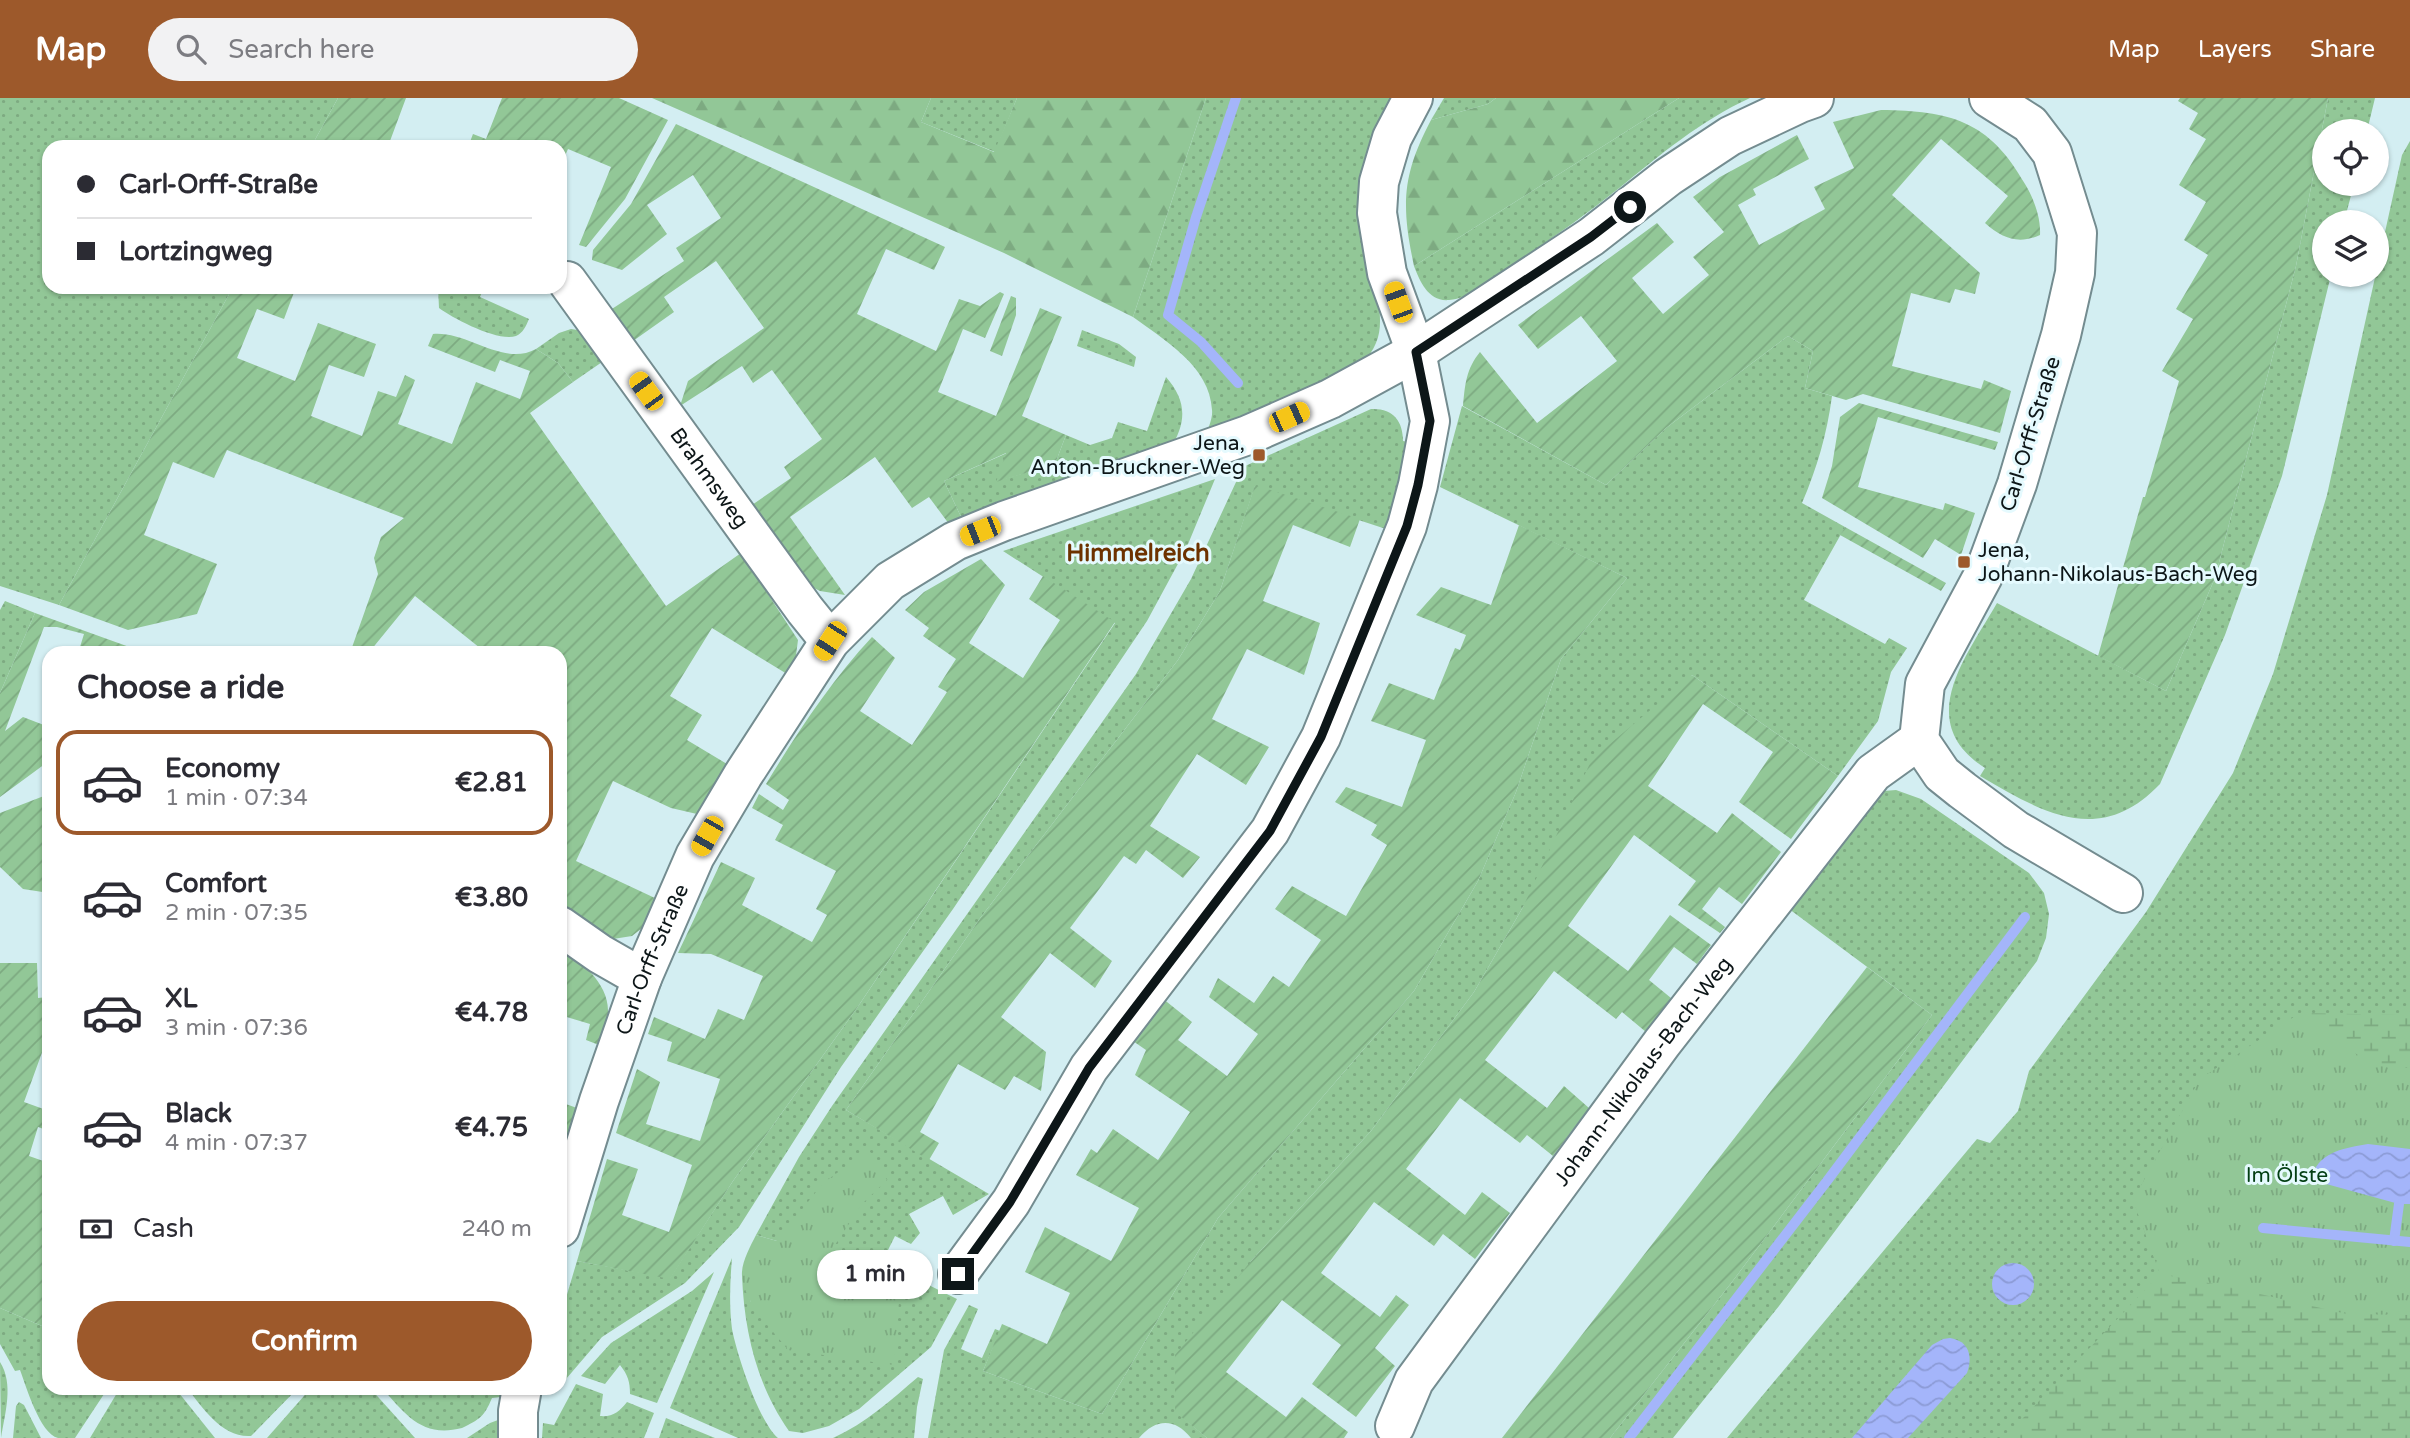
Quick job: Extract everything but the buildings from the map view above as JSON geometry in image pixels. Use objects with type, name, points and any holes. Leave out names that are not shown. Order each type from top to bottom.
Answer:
[{"type":"street","points":[[958,1274],[1010,1202],[1089,1068],[1270,831],[1321,737],[1407,526],[1430,421],[1416,352],[1388,273],[1377,213],[1379,182],[1392,138],[1413,98]]},
{"type":"street","name":"Carl-Orff-Straße","points":[[567,1204],[599,1101],[642,978],[695,856],[743,775],[830,641],[890,581],[956,541],[1004,521],[1248,435],[1330,400],[1416,352],[1591,237],[1668,177],[1730,136],[1814,98]]},
{"type":"street","name":"Carl-Orff-Straße","points":[[1919,740],[1925,684],[1983,576],[2017,484],[2061,335],[2075,273],[2077,233],[2052,153],[2030,124],[1999,100]]},
{"type":"street","name":"Brahmsweg","points":[[567,281],[830,641]]},
{"type":"street","points":[[1919,740],[1942,774],[2016,830],[2123,892]]},
{"type":"street","name":"Johann-Nikolaus-Bach-Weg","points":[[1395,1426],[1414,1381],[1662,1044],[1873,773],[1919,740]]},
{"type":"street","points":[[567,931],[642,978]]},
{"type":"street","points":[[518,1438],[521,1395]]},
{"type":"green space","points":[[0,98],[338,98],[315,140],[42,140],[42,294],[229,294],[59,605],[0,586]]},
{"type":"green space","points":[[338,98],[406,98],[390,140],[315,140]]},
{"type":"green space","points":[[502,98],[619,98],[668,120],[625,199],[586,247],[579,245],[611,167],[568,149],[567,151],[567,140],[471,140],[473,134],[486,139]]},
{"type":"green space","points":[[652,98],[931,98],[921,122],[994,152],[1017,98],[1206,98],[1133,317],[1004,253]]},
{"type":"green space","points":[[931,98],[1017,98],[995,152],[921,122]]},
{"type":"green space","points":[[1206,98],[1396,98],[1379,306],[1380,323],[1376,344],[1362,364],[1205,437],[1212,413],[1209,394],[1203,380],[1194,367],[1171,345],[1133,317]]},
{"type":"green space","points":[[1444,98],[1496,98],[1488,104],[1431,120]]},
{"type":"green space","points":[[1496,98],[1679,98],[1414,266],[1406,208],[1409,174],[1421,140],[1431,120],[1488,104]]},
{"type":"green space","points":[[1679,98],[1750,98],[1681,139],[1578,219],[1473,292],[1457,299],[1442,300],[1426,290],[1414,266]]},
{"type":"green space","points":[[2180,98],[2328,98],[2324,119],[2312,119],[2312,182],[2296,266],[2215,578],[2166,691],[2098,656],[2179,381],[2162,371],[2193,319],[2176,309],[2208,255],[2184,240],[2206,202],[2179,185],[2206,139],[2189,129],[2198,113],[2178,101]]},
{"type":"green space","points":[[2328,98],[2375,98],[2370,119],[2324,119]]},
{"type":"green space","points":[[1881,110],[1947,117],[1982,133],[2011,162],[2034,202],[2040,235],[2017,240],[1998,233],[1985,223],[2008,196],[1941,139],[1892,195],[1980,273],[1975,294],[1955,289],[1950,303],[1911,293],[1892,366],[1981,389],[1984,380],[2011,391],[2000,433],[1863,394],[1846,400],[1805,388],[1813,351],[1788,336],[1666,428],[1606,485],[1463,406],[1469,371],[1480,352],[1537,423],[1617,361],[1581,316],[1538,349],[1518,325],[1657,223],[1674,242],[1632,278],[1663,314],[1709,275],[1693,257],[1724,232],[1693,197],[1720,177],[1797,135],[1809,159],[1753,189],[1756,195],[1738,205],[1759,245],[1825,209],[1814,187],[1854,168],[1833,122]]},
{"type":"green space","points":[[676,124],[945,247],[934,270],[886,249],[857,314],[936,351],[959,299],[980,306],[1000,292],[1004,294],[985,338],[963,329],[938,392],[996,416],[1040,308],[1062,317],[1022,416],[1066,435],[1055,464],[996,482],[1006,453],[944,481],[963,521],[952,528],[929,497],[912,508],[875,457],[790,517],[845,595],[820,591],[804,583],[749,507],[791,478],[784,467],[822,439],[772,370],[753,383],[742,366],[680,406],[688,381],[764,328],[716,261],[664,297],[674,312],[633,341],[612,309],[684,261],[676,248],[721,218],[693,175],[647,205],[667,234],[622,270],[592,260],[593,250],[631,204]]},
{"type":"green space","points":[[2410,141],[2410,1438],[1727,1438],[1977,1139],[1990,1143],[2018,1111],[2029,1071],[2146,912],[2233,773],[2273,674],[2327,495],[2373,287],[2389,287],[2389,214],[2402,155]]},
{"type":"green space","points":[[2312,182],[2312,196],[2351,196],[2347,210],[2312,210],[2312,287],[2328,287],[2282,476],[2225,635],[2160,784],[2138,803],[2115,815],[2093,819],[2071,818],[2026,802],[1980,776],[1985,768],[1964,750],[1952,730],[1949,710],[1952,688],[1972,645],[1997,603],[2166,691],[2215,578],[2296,266]]},
{"type":"green space","points":[[229,294],[293,294],[284,319],[257,309],[237,358],[295,381],[318,323],[376,344],[364,377],[329,365],[311,416],[362,436],[378,391],[396,397],[405,375],[415,380],[398,424],[452,444],[476,382],[520,399],[530,371],[500,360],[495,372],[428,346],[433,334],[459,338],[511,354],[536,349],[558,363],[573,382],[530,413],[666,606],[741,553],[798,640],[795,663],[787,674],[712,628],[670,696],[702,715],[687,740],[727,764],[697,814],[671,808],[613,781],[576,861],[657,899],[646,925],[632,936],[613,939],[595,933],[567,913],[567,646],[478,646],[415,596],[374,646],[352,646],[378,574],[374,558],[381,537],[404,518],[227,450],[214,478],[173,462],[144,535],[217,564],[197,614],[128,630],[59,605]]},
{"type":"green space","points":[[438,294],[481,294],[480,297],[529,319],[516,336],[498,336],[465,323],[439,308]]},
{"type":"green space","points":[[1011,296],[1016,298],[1016,315],[1002,356],[990,351]]},
{"type":"green space","points":[[571,329],[584,331],[605,360],[573,382],[558,363],[536,349],[559,333]]},
{"type":"green space","points":[[1082,330],[1119,344],[1136,357],[1134,367],[1077,346]]},
{"type":"green space","points":[[1788,336],[1813,351],[1805,388],[1832,396],[1821,451],[1802,503],[1845,527],[1804,600],[1885,644],[1889,638],[1907,648],[1891,672],[1878,721],[1838,776],[1692,675],[1523,907],[1474,992],[1371,1131],[1251,1261],[1175,1411],[1207,1438],[1191,1438],[1179,1427],[1165,1423],[1145,1431],[1139,1438],[928,1438],[944,1350],[969,1305],[978,1309],[961,1349],[982,1358],[995,1329],[1000,1331],[983,1371],[1102,1414],[1218,1218],[1414,991],[1478,881],[1516,792],[1561,659],[1627,578],[1440,487],[1462,406],[1606,485],[1666,428]]},
{"type":"green space","points":[[1166,377],[1178,395],[1182,412],[1180,430],[1170,449],[963,521],[944,481],[1007,453],[997,481],[1055,464],[1066,435],[1090,445],[1112,438],[1118,422],[1147,431]]},
{"type":"green space","points":[[1859,403],[1998,442],[1995,450],[1878,417],[1858,487],[1943,510],[1945,503],[1975,513],[1961,555],[1935,539],[1923,558],[1822,498],[1832,466],[1840,417]]},
{"type":"green space","points":[[1371,409],[1391,413],[1399,422],[1403,441],[1408,442],[1405,479],[1386,529],[1255,486],[1220,591],[1178,660],[981,917],[846,1110],[989,1194],[953,1215],[943,1196],[909,1214],[920,1233],[911,1244],[895,1236],[882,1262],[957,1299],[931,1347],[859,1409],[829,1426],[803,1433],[789,1431],[768,1396],[754,1357],[746,1317],[742,1275],[751,1302],[777,1241],[756,1235],[799,1157],[832,1106],[1136,674],[1191,579],[1243,467]]},
{"type":"green space","points":[[1215,479],[1186,549],[1147,621],[953,909],[841,1067],[739,1227],[685,1283],[602,1337],[567,1378],[567,1295],[577,1261],[670,1278],[733,1181],[857,1008],[1115,623],[1003,551]]},
{"type":"green space","points":[[1255,485],[1360,519],[1350,547],[1293,525],[1263,601],[1320,623],[1304,675],[1247,649],[1212,719],[1269,747],[1246,785],[1197,754],[1150,826],[1200,857],[1183,878],[1146,850],[1136,864],[1124,856],[1070,928],[1112,961],[1095,988],[1050,953],[1001,1017],[1046,1052],[1041,1091],[1014,1076],[1005,1090],[958,1064],[920,1132],[939,1143],[929,1160],[846,1110],[981,917],[1178,660],[1220,591]]},
{"type":"green space","points":[[1519,525],[1627,578],[1561,659],[1516,792],[1478,881],[1414,991],[1218,1218],[1102,1414],[983,1371],[1002,1324],[1047,1344],[1070,1293],[1025,1272],[1045,1227],[1111,1261],[1139,1208],[1076,1175],[1091,1149],[1097,1153],[1113,1129],[1158,1160],[1190,1112],[1135,1075],[1146,1050],[1130,1039],[1162,998],[1192,1022],[1178,1040],[1227,1076],[1258,1034],[1209,997],[1218,978],[1254,1003],[1273,976],[1289,987],[1321,940],[1275,909],[1292,886],[1346,916],[1387,845],[1371,835],[1377,825],[1335,802],[1346,787],[1402,807],[1426,740],[1371,721],[1389,683],[1434,700],[1455,648],[1460,650],[1466,635],[1416,615],[1441,587],[1491,605]]},
{"type":"green space","points":[[1845,527],[1946,583],[1941,591],[1840,535]]},
{"type":"green space","points":[[981,559],[1005,585],[969,643],[1023,678],[1060,620],[1029,599],[1043,576],[1115,622],[857,1008],[733,1181],[670,1279],[577,1261],[607,1159],[638,1169],[622,1215],[669,1232],[692,1165],[616,1133],[637,1069],[660,1082],[646,1124],[700,1141],[720,1079],[667,1061],[672,1042],[648,1034],[654,1017],[705,1039],[718,1009],[744,1020],[763,976],[711,954],[678,953],[721,862],[755,878],[742,905],[812,942],[827,915],[816,909],[836,871],[775,840],[783,825],[752,808],[759,794],[783,810],[789,800],[766,784],[815,708],[842,671],[872,637],[895,658],[860,711],[912,745],[947,692],[938,687],[956,659],[923,636],[929,628],[905,610],[924,592]]},
{"type":"green space","points":[[5,601],[35,613],[0,693],[0,610]]},
{"type":"green space","points":[[35,613],[127,646],[80,646],[84,634],[57,627],[44,627],[5,731],[23,717],[42,724],[42,766],[0,797],[0,693]]},
{"type":"green space","points":[[1692,675],[1838,776],[1791,839],[1739,802],[1773,752],[1703,704],[1648,786],[1717,833],[1732,813],[1781,852],[1742,904],[1719,887],[1702,909],[1725,927],[1720,933],[1678,905],[1696,881],[1634,835],[1568,926],[1628,971],[1670,915],[1711,945],[1697,964],[1674,947],[1649,980],[1671,998],[1646,1032],[1622,1012],[1616,1019],[1554,971],[1485,1060],[1547,1108],[1564,1086],[1589,1108],[1553,1156],[1527,1135],[1520,1143],[1460,1098],[1406,1169],[1465,1215],[1482,1192],[1510,1213],[1475,1259],[1443,1234],[1434,1246],[1374,1202],[1321,1273],[1380,1317],[1396,1295],[1409,1305],[1375,1348],[1395,1366],[1356,1417],[1312,1384],[1341,1345],[1282,1300],[1226,1372],[1286,1417],[1302,1397],[1348,1432],[1344,1438],[1207,1438],[1175,1412],[1175,1355],[1251,1261],[1371,1131],[1474,992],[1523,907],[1592,759]]},
{"type":"green space","points":[[1896,790],[1921,799],[2029,873],[2044,893],[2049,914],[2046,938],[2037,961],[1779,1306],[1673,1438],[1610,1438],[1735,1278],[1932,1015],[1785,906],[1872,797],[1884,791]]},
{"type":"green space","points":[[42,797],[42,892],[23,889],[0,867],[0,813]]},
{"type":"green space","points":[[567,951],[599,982],[607,1001],[608,1016],[599,1045],[586,1040],[590,1024],[567,1017]]},
{"type":"green space","points":[[0,963],[37,963],[38,998],[42,998],[42,1052],[24,1102],[42,1108],[42,1128],[38,1127],[29,1156],[42,1161],[42,1326],[0,1308]]},
{"type":"green space","points":[[1867,967],[1932,1015],[1735,1278],[1610,1438],[1502,1438]]},
{"type":"green space","points":[[2300,1013],[2410,1015],[2410,1438],[2004,1438],[2160,1274],[2133,1200],[2200,1079]]},
{"type":"green space","name":"Im Ölste","points":[[2300,1013],[2373,1066],[2410,1068],[2410,1315],[2347,1314],[2160,1274],[2133,1200],[2200,1079]]},
{"type":"green space","points":[[567,1104],[577,1108],[567,1139]]},
{"type":"green space","points":[[869,1150],[887,1180],[862,1204],[833,1248],[844,1280],[899,1301],[894,1365],[788,1350],[754,1307],[744,1287],[742,1276],[744,1260],[756,1235],[777,1241],[823,1183]]},
{"type":"green space","points":[[732,1258],[732,1329],[756,1403],[778,1438],[738,1438],[670,1408]]},
{"type":"green space","points":[[714,1272],[657,1403],[630,1394],[628,1379],[620,1365],[605,1384],[581,1376],[611,1343],[692,1291]]},
{"type":"green space","points":[[0,1308],[42,1326],[42,1395],[103,1395],[75,1438],[58,1438],[45,1428],[20,1370],[15,1371],[0,1344]]},
{"type":"green space","points":[[0,1362],[8,1389],[1,1438]]},
{"type":"green space","points":[[918,1377],[923,1379],[914,1438],[833,1438],[867,1418]]},
{"type":"green space","points":[[576,1384],[603,1394],[600,1416],[615,1413],[627,1402],[654,1413],[644,1438],[542,1438],[543,1423],[554,1425]]},
{"type":"green space","points":[[116,1395],[181,1395],[215,1438],[90,1438]]},
{"type":"green space","points":[[193,1395],[291,1395],[251,1436],[231,1432],[207,1413]]},
{"type":"green space","points":[[305,1395],[376,1395],[415,1438],[267,1438]]},
{"type":"green space","points":[[388,1395],[501,1395],[492,1398],[481,1417],[462,1428],[448,1430],[425,1427]]},
{"type":"green space","points":[[19,1402],[24,1405],[41,1438],[13,1438],[16,1406]]},
{"type":"green space","points":[[666,1418],[715,1438],[659,1438]]},
{"type":"green space","points":[[498,1420],[497,1438],[467,1438],[490,1423]]},
{"type":"water","points":[[2368,1144],[2410,1149],[2410,1204],[2399,1204],[2319,1182],[2312,1175],[2321,1161],[2335,1152]]},
{"type":"water","points":[[2013,1263],[2028,1269],[2034,1284],[2028,1299],[2013,1305],[1998,1299],[1992,1284],[1998,1269]]},
{"type":"water","points":[[1950,1338],[1962,1342],[1968,1350],[1970,1361],[1967,1373],[1908,1438],[1852,1438],[1932,1345]]},
{"type":"waterway","points":[[1236,98],[1196,217],[1168,315],[1201,342],[1238,383]]},
{"type":"waterway","points":[[1629,1438],[1827,1181],[2025,917]]},
{"type":"waterway","points":[[2394,1241],[2399,1204]]},
{"type":"waterway","points":[[2263,1228],[2410,1242]]},
{"type":"place","name":"Jena, Anton-Bruckner-Weg","points":[[1259,455]]},
{"type":"place","name":"Jena, Johann-Nikolaus-Bach-Weg","points":[[1964,562]]},
{"type":"district","name":"Himmelreich","points":[[1138,553]]},
{"type":"route","points":[[958,1274],[1010,1202],[1089,1068],[1270,831],[1321,737],[1407,526],[1418,485],[1430,421],[1416,352],[1591,237],[1630,207]]}]
